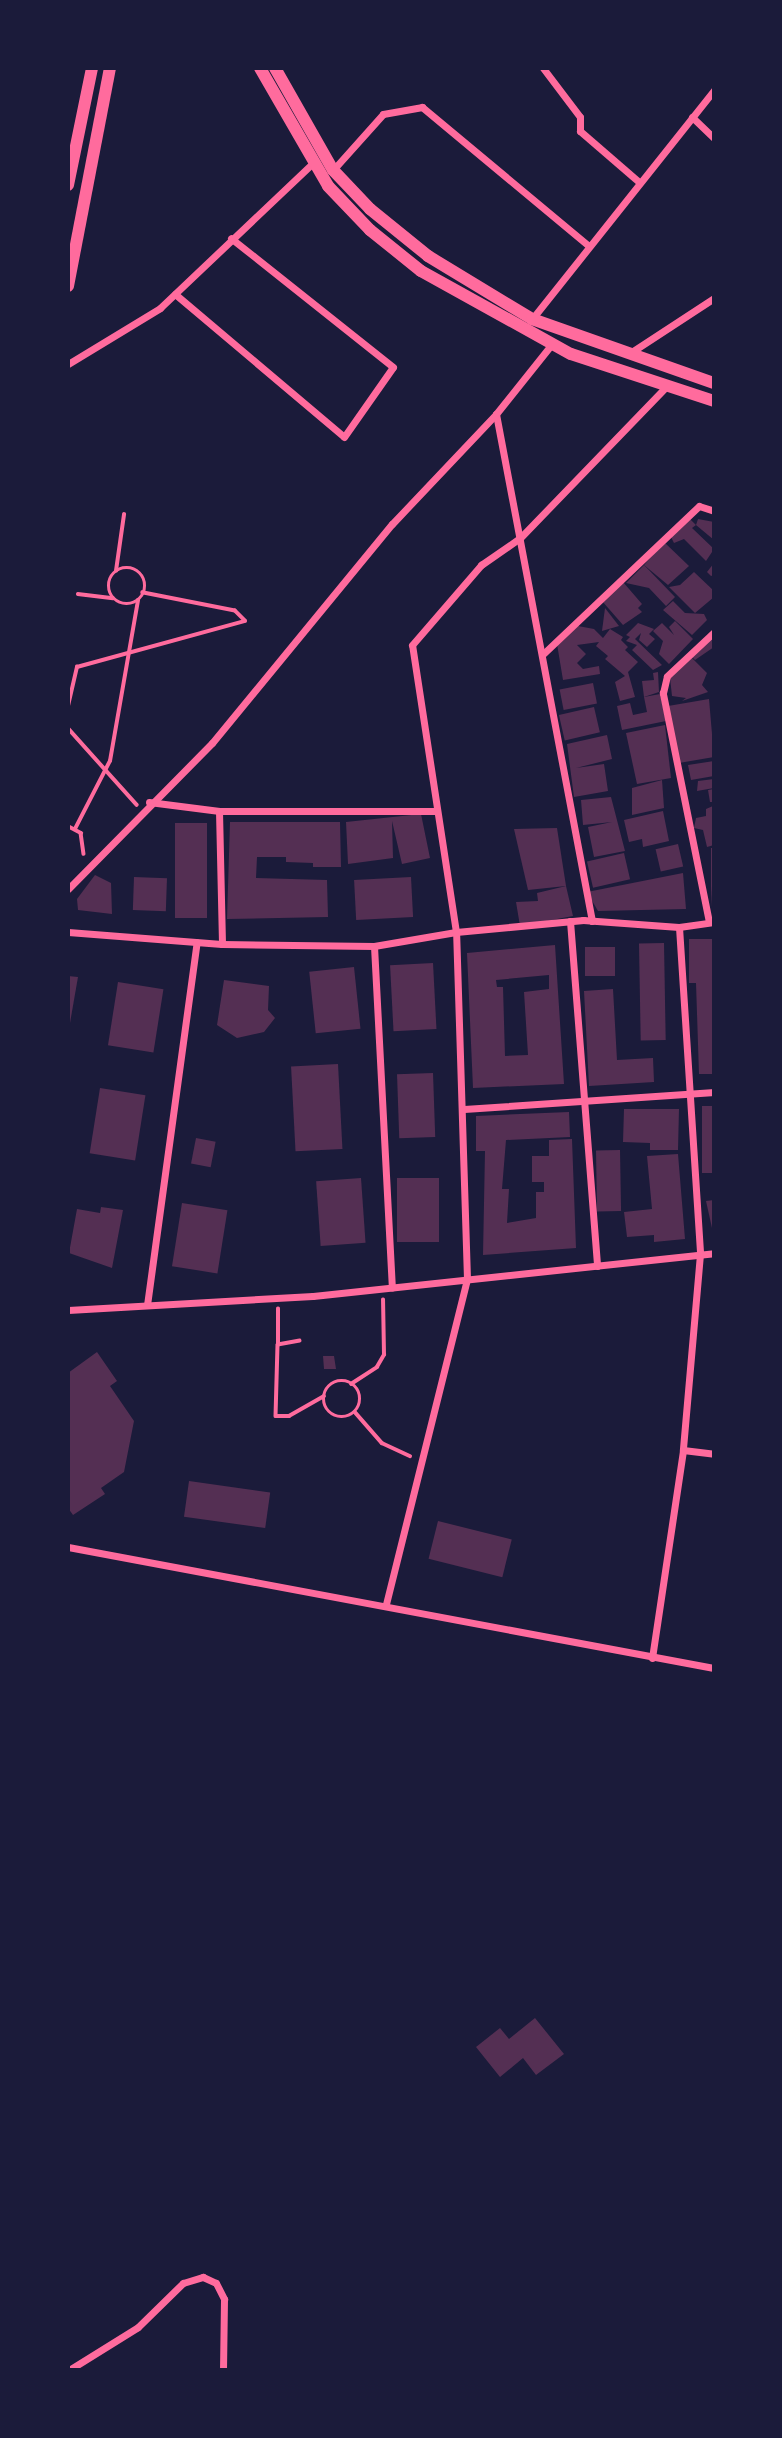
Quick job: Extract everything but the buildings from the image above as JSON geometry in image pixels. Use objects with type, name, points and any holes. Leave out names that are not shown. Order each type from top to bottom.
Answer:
[{"type":"main road","points":[[68,185],[92,68]]},
{"type":"main road","points":[[68,286],[110,68]]},
{"type":"main road","points":[[260,68],[313,163],[370,230],[421,271],[551,345],[714,401]]},
{"type":"main road","points":[[275,68],[334,170],[400,236],[532,319],[714,383]]},
{"type":"street","points":[[543,68],[580,117],[580,131],[639,183]]},
{"type":"street","points":[[532,319],[714,90]]},
{"type":"street","points":[[334,170],[383,114],[422,107],[589,246]]},
{"type":"street","points":[[692,117],[714,138]]},
{"type":"street","points":[[68,364],[160,308],[313,163]]},
{"type":"street","points":[[174,294],[344,437],[393,367],[231,238]]},
{"type":"street","points":[[629,354],[714,298]]},
{"type":"street","points":[[68,890],[149,802],[212,743],[392,524],[496,414],[551,345]]},
{"type":"street","points":[[386,1604],[467,1279],[464,1109],[456,932],[435,811],[412,645],[481,565],[520,538],[668,385]]},
{"type":"street","points":[[496,414],[592,921]]},
{"type":"street","points":[[543,654],[699,506],[714,511]]},
{"type":"street","points":[[68,932],[222,944],[374,946],[456,932],[570,921],[679,927],[711,922],[663,693],[667,676],[713,635]]},
{"type":"street","points":[[149,802],[219,811],[435,811]]},
{"type":"street","points":[[219,811],[222,944]]},
{"type":"street","points":[[570,921],[597,1266]]},
{"type":"street","points":[[652,1658],[683,1450],[700,1254],[679,927]]},
{"type":"street","points":[[147,1306],[197,942]]},
{"type":"street","points":[[374,946],[392,1288]]},
{"type":"street","points":[[464,1109],[714,1092]]},
{"type":"street","points":[[68,1310],[383,1289],[714,1253]]},
{"type":"street","points":[[683,1450],[714,1454]]},
{"type":"street","points":[[68,1547],[386,1604],[714,1668]]},
{"type":"street","points":[[69,2370],[138,2327],[183,2283],[203,2277],[216,2283],[224,2299],[223,2370]]},
{"type":"path","points":[[113,598],[108,587],[116,571],[124,515]]},
{"type":"path","points":[[75,829],[104,771],[131,654],[138,600],[143,593],[144,582],[138,572],[128,568],[116,571]]},
{"type":"path","points":[[68,706],[77,667],[245,621],[235,611],[143,593]]},
{"type":"path","points":[[78,594],[113,598],[123,604],[138,600]]},
{"type":"path","points":[[68,728],[140,809]]},
{"type":"path","points":[[68,826],[75,829],[86,846],[81,859]]},
{"type":"path","points":[[278,1298],[276,1416],[289,1416],[324,1396],[335,1382],[351,1384],[377,1367],[384,1355],[383,1289]]},
{"type":"path","points":[[278,1345],[300,1341]]},
{"type":"path","points":[[351,1384],[359,1398],[354,1411]]},
{"type":"path","points":[[324,1396],[326,1408],[335,1415],[354,1411]]},
{"type":"path","points":[[354,1411],[391,1450],[422,1459]]}]
